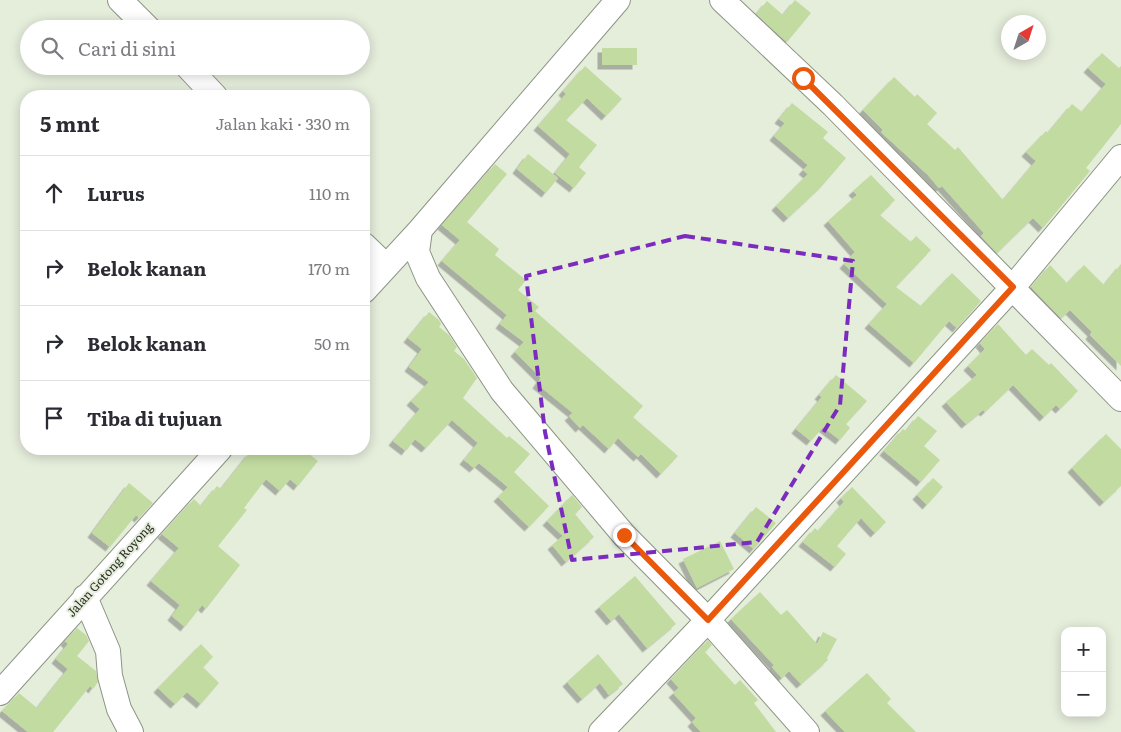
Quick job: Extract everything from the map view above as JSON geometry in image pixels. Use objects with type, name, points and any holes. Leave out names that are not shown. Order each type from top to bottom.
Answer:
[{"type":"street","points":[[120,0],[140,20]]},
{"type":"street","points":[[370,284],[420,230],[618,0]]},
{"type":"street","points":[[722,0],[833,105],[917,193],[1013,287],[1121,399]]},
{"type":"street","points":[[195,75],[209,90]]},
{"type":"street","points":[[601,732],[708,620],[1013,287],[1121,157]]},
{"type":"street","points":[[420,230],[416,252],[428,278],[502,391],[624,535],[708,620],[807,732]]},
{"type":"street","points":[[370,251],[386,266]]},
{"type":"street","name":"Jalan Gotong Royong","points":[[0,693],[215,455]]},
{"type":"street","points":[[85,597],[108,651],[110,676],[119,709],[131,732]]},
{"type":"highlighted area","points":[[685,236],[853,261],[840,405],[757,542],[572,560],[545,432],[526,276]]},
{"type":"building","points":[[795,0],[811,13],[787,42],[756,14],[767,1],[783,15]]},
{"type":"building","points":[[602,48],[637,48],[637,65],[602,65]]},
{"type":"building","points":[[1102,53],[1119,68],[1121,66],[1121,124],[1086,168],[1090,171],[1043,228],[1033,218],[997,253],[981,236],[984,233],[942,186],[939,188],[928,175],[881,132],[883,130],[863,110],[894,77],[915,97],[917,94],[937,113],[927,124],[955,150],[958,147],[1003,200],[1036,161],[1026,152],[1046,131],[1048,133],[1072,104],[1082,112],[1106,84],[1088,68]]},
{"type":"building","points":[[585,66],[622,99],[606,116],[587,98],[566,120],[597,145],[579,167],[586,173],[574,188],[555,173],[570,154],[538,126],[566,94],[563,91]]},
{"type":"building","points":[[792,103],[828,132],[823,138],[846,158],[822,186],[788,218],[776,206],[808,174],[803,170],[808,165],[774,136],[785,123],[779,119]]},
{"type":"building","points":[[528,154],[558,178],[546,193],[517,169]]},
{"type":"building","points":[[495,164],[507,174],[467,222],[499,249],[495,255],[526,280],[518,290],[539,307],[535,311],[643,406],[633,417],[678,456],[661,474],[641,454],[638,457],[618,438],[609,449],[583,425],[580,428],[569,416],[573,413],[537,384],[541,378],[515,352],[524,342],[500,324],[507,315],[442,261],[460,240],[442,225]]},
{"type":"building","points":[[871,175],[895,200],[880,215],[911,242],[916,236],[931,250],[896,287],[921,306],[952,273],[981,301],[957,328],[949,321],[914,363],[869,324],[887,304],[844,264],[855,252],[828,221],[857,195],[853,191]]},
{"type":"building","points":[[1121,264],[1121,366],[1090,335],[1092,332],[1070,310],[1061,318],[1031,287],[1050,265],[1067,283],[1084,265],[1104,285]]},
{"type":"building","points":[[429,312],[439,320],[441,324],[439,327],[449,335],[457,347],[454,351],[464,359],[477,378],[463,398],[507,438],[509,436],[530,454],[514,472],[549,506],[529,527],[498,497],[508,487],[479,463],[474,468],[464,460],[478,443],[452,420],[426,448],[415,439],[406,451],[393,441],[420,409],[411,401],[429,382],[409,367],[422,349],[408,338]]},
{"type":"building","points":[[998,324],[1026,355],[1032,349],[1049,365],[1051,363],[1078,391],[1060,409],[1056,405],[1044,417],[1013,385],[985,412],[983,410],[966,424],[946,402],[977,375],[968,366],[985,349],[980,343]]},
{"type":"building","points":[[836,375],[867,401],[846,424],[850,428],[840,440],[823,427],[811,441],[796,429],[822,397],[819,395]]},
{"type":"building","points":[[918,416],[937,431],[924,446],[940,460],[921,482],[884,451],[903,429],[906,431]]},
{"type":"building","points":[[1106,434],[1121,449],[1121,486],[1104,502],[1072,468]]},
{"type":"building","points":[[248,455],[310,455],[318,461],[298,486],[290,479],[280,491],[266,479],[244,508],[247,510],[218,546],[240,565],[206,609],[202,605],[185,627],[172,616],[180,605],[151,581],[179,548],[162,534],[194,499],[201,506],[217,486],[221,489]]},
{"type":"building","points":[[933,478],[943,487],[927,505],[917,495]]},
{"type":"building","points":[[129,483],[153,503],[139,518],[136,515],[110,547],[92,533]]},
{"type":"building","points":[[852,487],[886,522],[875,533],[861,518],[837,546],[846,554],[835,567],[803,542],[815,528],[818,531],[844,502],[841,498]]},
{"type":"building","points":[[572,495],[582,507],[575,514],[594,537],[566,562],[552,545],[563,536],[547,521]]},
{"type":"building","points":[[756,507],[776,523],[754,549],[735,533]]},
{"type":"building","points":[[720,541],[734,569],[697,588],[683,559]]},
{"type":"building","points":[[635,576],[676,624],[647,648],[619,614],[611,621],[599,607]]},
{"type":"building","points":[[760,592],[781,615],[787,610],[817,644],[823,632],[837,639],[827,658],[828,660],[801,684],[789,671],[782,678],[772,667],[774,665],[731,619]]},
{"type":"building","points":[[77,628],[86,635],[89,641],[77,656],[96,671],[98,682],[93,689],[90,686],[53,732],[28,732],[2,711],[19,693],[37,708],[68,669],[56,659],[68,644],[65,641]]},
{"type":"building","points":[[708,640],[712,645],[705,652],[735,685],[740,680],[758,700],[754,703],[776,732],[701,732],[692,722],[696,718],[673,693],[679,688],[671,679]]},
{"type":"building","points":[[201,644],[213,657],[203,667],[219,683],[201,704],[187,692],[175,704],[158,688]]},
{"type":"building","points":[[598,654],[623,684],[609,695],[600,683],[582,699],[567,682]]},
{"type":"building","points":[[867,673],[891,699],[887,703],[916,732],[845,732],[825,711]]},
{"type":"route","points":[[624,535],[708,620],[1013,287],[917,193],[833,105],[803,78]]}]
